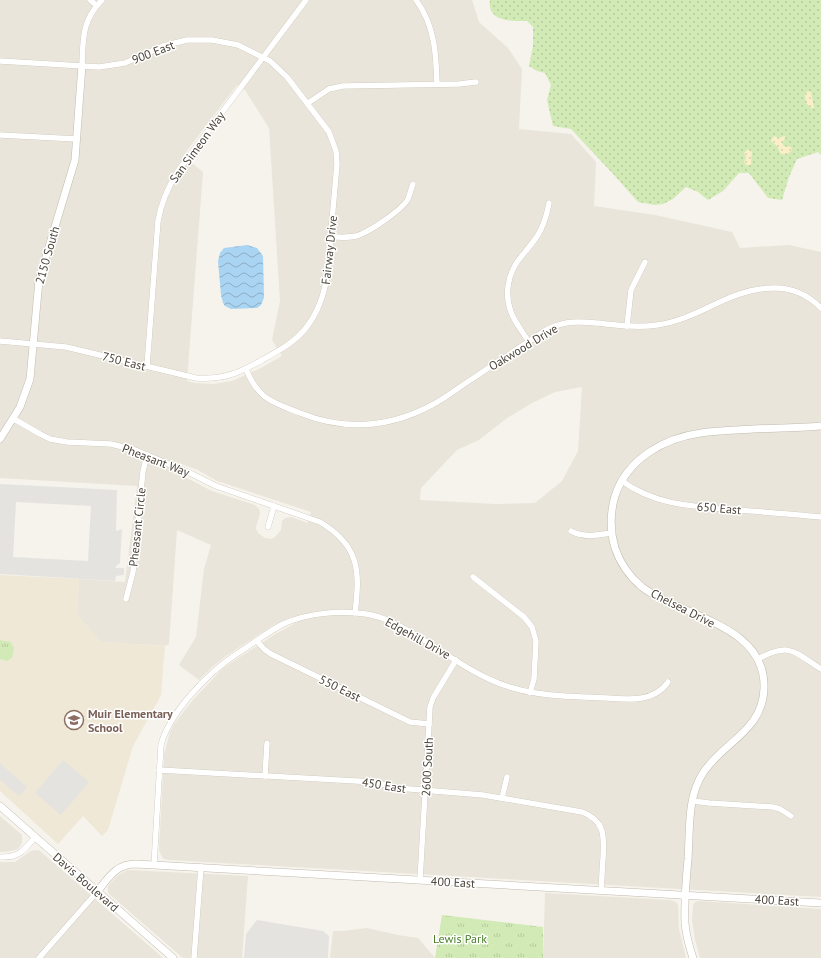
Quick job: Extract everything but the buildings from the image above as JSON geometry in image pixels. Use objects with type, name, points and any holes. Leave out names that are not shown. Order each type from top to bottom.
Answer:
[{"type":"street","points":[[90,0],[96,5]]},
{"type":"street","points":[[82,65],[84,31],[91,13],[96,5],[102,0]]},
{"type":"street","name":"San Simeon Way","points":[[147,366],[158,221],[164,198],[172,179],[306,0]]},
{"type":"street","points":[[416,0],[425,13],[432,32],[436,53],[437,84]]},
{"type":"street","name":"900 East","points":[[0,61],[99,66],[125,63],[163,46],[178,42],[212,40],[246,48],[264,57],[283,72],[308,103]]},
{"type":"street","name":"2150 South","points":[[0,439],[14,419],[27,388],[31,369],[38,280],[74,169],[78,139],[82,65]]},
{"type":"street","points":[[308,103],[329,90],[343,86],[459,84],[476,82]]},
{"type":"street","name":"Fairway Drive","points":[[246,369],[287,345],[301,334],[312,320],[320,305],[325,288],[337,164],[336,151],[329,132],[308,103]]},
{"type":"street","points":[[0,135],[78,139]]},
{"type":"street","points":[[331,237],[351,237],[370,229],[408,199],[413,184]]},
{"type":"street","points":[[529,342],[511,313],[508,299],[508,283],[516,263],[535,240],[542,228],[546,219],[549,203]]},
{"type":"street","points":[[627,326],[631,290],[645,262]]},
{"type":"street","name":"Oakwood Drive","points":[[246,369],[256,389],[265,397],[277,404],[326,422],[347,425],[371,424],[408,416],[433,404],[546,330],[565,323],[582,322],[627,326],[650,326],[674,322],[697,314],[728,297],[743,292],[765,288],[779,288],[795,291],[808,298],[821,308]]},
{"type":"street","name":"750 East","points":[[0,341],[66,347],[196,378],[205,379],[224,377],[246,369]]},
{"type":"street","name":"Pheasant Way","points":[[14,419],[50,439],[111,444],[131,449],[190,473],[216,486],[320,522],[330,528],[343,540],[350,550],[357,568],[358,587],[355,613]]},
{"type":"street","name":"Chelsea Drive","points":[[693,958],[686,930],[685,895],[693,801],[697,784],[704,771],[714,759],[747,730],[759,713],[764,695],[762,669],[750,646],[738,636],[653,594],[641,586],[631,576],[616,551],[612,533],[612,508],[616,492],[622,481],[636,463],[648,453],[663,444],[690,435],[720,431],[821,426]]},
{"type":"street","name":"Pheasant Circle","points":[[126,599],[132,572],[143,471],[147,455]]},
{"type":"street","name":"650 East","points":[[622,481],[647,496],[675,504],[821,517]]},
{"type":"street","points":[[268,527],[274,506]]},
{"type":"street","points":[[571,531],[576,534],[587,536],[612,533]]},
{"type":"street","points":[[473,577],[524,617],[532,628],[536,641],[534,680],[530,693]]},
{"type":"street","name":"Edgehill Drive","points":[[154,865],[161,744],[163,736],[174,715],[216,669],[284,624],[302,618],[332,613],[367,614],[392,622],[478,674],[497,683],[530,693],[635,699],[660,692],[668,682]]},
{"type":"street","name":"550 East","points":[[257,641],[267,652],[278,658],[410,722],[429,724]]},
{"type":"street","points":[[758,659],[773,652],[786,650],[794,652],[821,669]]},
{"type":"street","name":"2600 South","points":[[420,880],[430,707],[433,698],[456,660]]},
{"type":"street","points":[[265,776],[267,743]]},
{"type":"street","name":"450 East","points":[[160,770],[374,782],[398,788],[473,793],[582,812],[594,818],[601,828],[604,836],[601,890]]},
{"type":"street","points":[[502,798],[507,777]]},
{"type":"street","points":[[693,801],[773,807],[780,809],[791,816]]},
{"type":"street","name":"Davis Boulevard","points":[[0,806],[173,958]]},
{"type":"street","points":[[0,858],[17,856],[35,837]]},
{"type":"street","name":"400 East","points":[[97,892],[116,870],[122,866],[131,864],[821,903]]},
{"type":"street","points":[[194,958],[201,867]]},
{"type":"street","points":[[39,958],[97,892]]},
{"type":"shaded area","points":[[0,0],[472,0],[479,22],[508,48],[522,69],[519,129],[571,134],[596,162],[594,206],[655,215],[732,232],[740,248],[789,245],[821,252],[821,897],[164,859],[159,850],[164,755],[170,732],[174,724],[192,701],[223,668],[277,633],[294,624],[291,617],[272,626],[226,656],[199,680],[179,665],[196,637],[204,569],[211,545],[177,530],[169,644],[165,646],[101,642],[77,615],[79,579],[125,582],[137,486],[0,478]],"holes":[[[237,85],[245,90],[269,128],[280,301],[272,340],[282,356],[259,369],[232,381],[213,384],[195,383],[187,381],[203,172],[183,156]],[[582,387],[578,451],[562,481],[535,503],[495,504],[420,500],[421,488],[457,450],[479,440],[507,418],[532,403],[555,392]],[[181,464],[198,470],[217,481],[311,512],[308,523],[291,517],[285,518],[282,521],[281,530],[277,535],[272,539],[265,538],[258,533],[256,529],[260,511],[255,505],[212,491],[181,475]]]},
{"type":"shaded area","points":[[0,484],[117,490],[116,530],[122,529],[120,563],[116,566],[116,568],[124,568],[124,575],[116,576],[115,581],[0,574]],"holes":[[[16,502],[91,506],[88,561],[13,557]]]},
{"type":"shaded area","name":"Muir Elementary School","points":[[0,575],[79,579],[77,615],[101,642],[165,646],[161,695],[133,746],[108,830],[102,836],[83,816],[58,844],[0,791]]},
{"type":"shaded area","points":[[63,760],[89,782],[61,815],[35,793]]},
{"type":"shaded area","points":[[0,763],[27,787],[19,796],[0,780]]},
{"type":"shaded area","points":[[0,816],[22,835],[22,843],[18,849],[0,852]]},
{"type":"shaded area","points":[[38,850],[163,958],[0,958],[0,862],[15,862],[31,851]]},
{"type":"shaded area","points":[[128,870],[248,876],[242,958],[183,958],[108,893],[108,886],[118,875]]},
{"type":"shaded area","points":[[545,893],[669,900],[676,902],[678,905],[679,929],[686,958],[543,958]]},
{"type":"shaded area","points":[[699,901],[821,909],[821,958],[700,958],[692,920],[693,905],[695,902]]},
{"type":"shaded area","points":[[257,920],[323,931],[329,936],[328,958],[244,958],[246,934]]},
{"type":"shaded area","name":"Lewis Park","points":[[367,928],[418,938],[435,958],[330,958],[333,931]]},
{"type":"green space","points":[[490,0],[821,0],[821,155],[818,152],[797,159],[789,177],[782,200],[768,198],[749,173],[739,173],[723,191],[708,200],[698,192],[686,187],[673,199],[663,204],[655,205],[638,202],[571,129],[553,126],[547,100],[551,85],[545,73],[537,71],[529,66],[533,46],[533,27],[527,21],[514,21],[502,19],[496,16],[492,13]]},
{"type":"green space","points":[[0,640],[11,642],[14,648],[12,658],[7,661],[0,659]]},
{"type":"green space","name":"Lewis Park","points":[[442,915],[543,927],[543,958],[435,958]]},
{"type":"sand","points":[[808,91],[811,92],[814,108],[811,108],[806,103],[805,94]]},
{"type":"sand","points":[[774,136],[779,138],[784,136],[786,137],[782,143],[784,146],[791,147],[792,150],[787,154],[781,154],[777,146],[771,140]]},
{"type":"sand","points":[[748,149],[752,152],[751,165],[746,165],[744,162],[746,158],[744,153]]},
{"type":"water","points":[[247,245],[257,248],[263,256],[264,298],[261,305],[257,308],[231,309],[225,306],[221,295],[218,261],[220,253],[224,248]]},
{"type":"place","name":"Muir Elementary School","points":[[74,720]]}]
